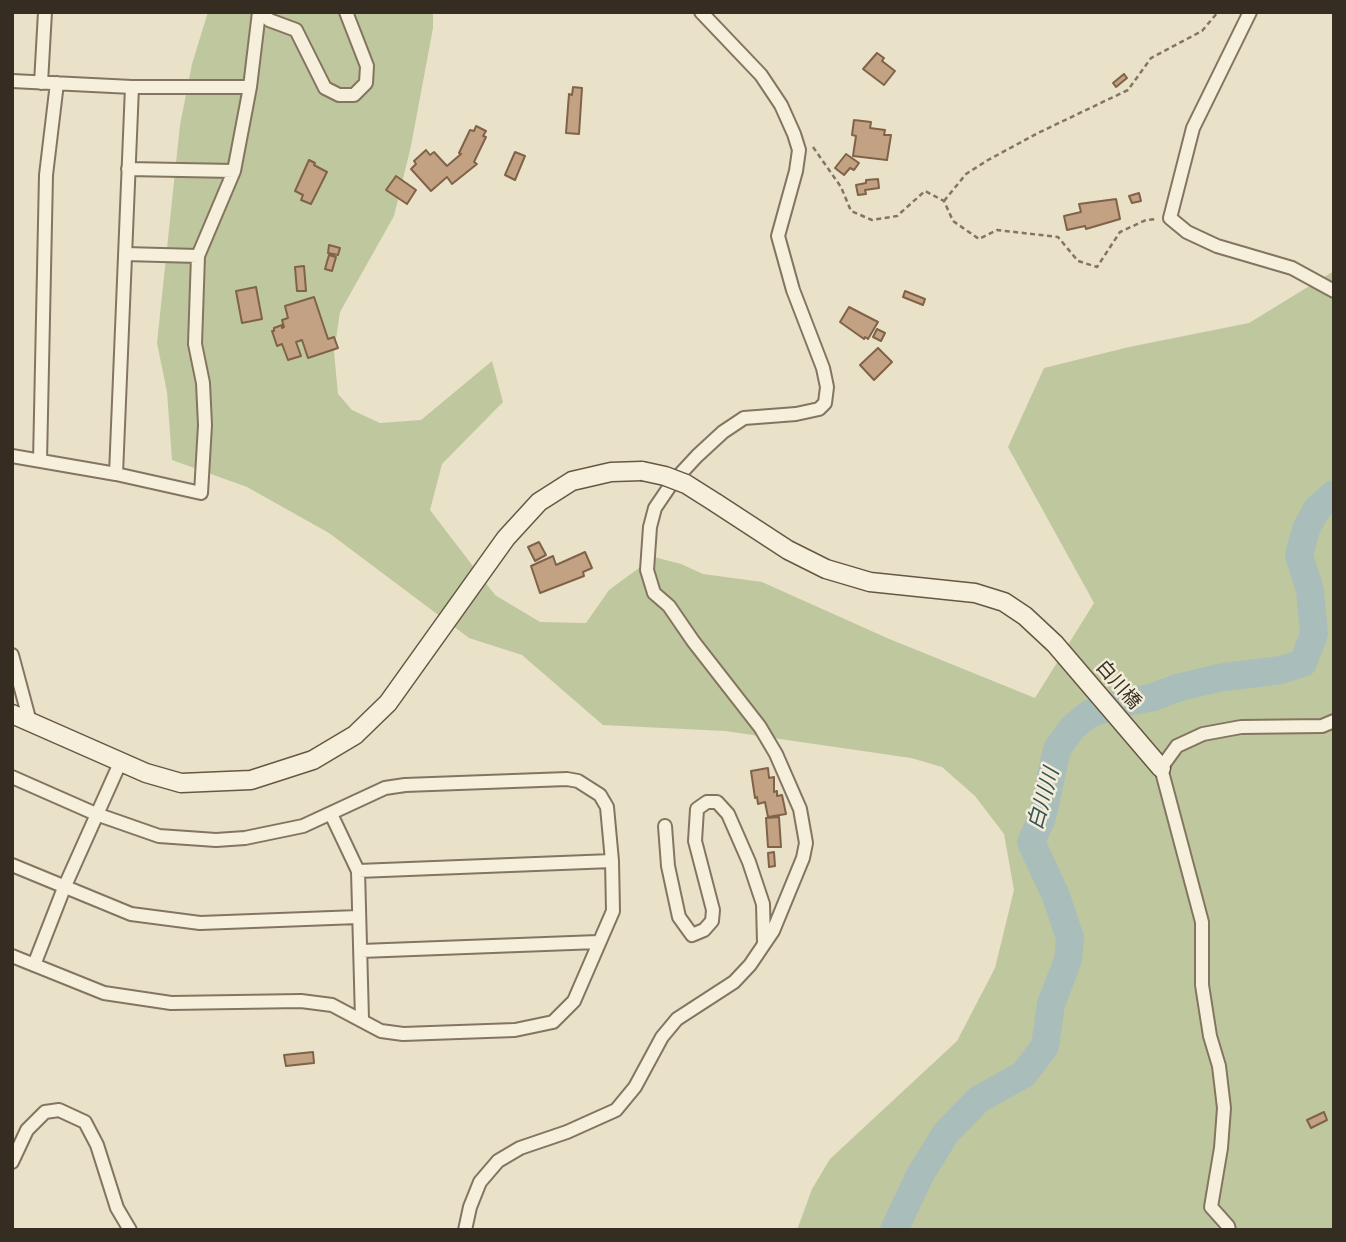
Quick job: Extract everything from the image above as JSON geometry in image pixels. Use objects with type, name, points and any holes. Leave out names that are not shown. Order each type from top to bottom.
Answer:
[{"type":"street","points":[[41,83],[45,12]]},
{"type":"street","points":[[260,12],[269,20],[296,30],[325,88],[339,95],[354,94],[366,83],[367,66],[346,12]]},
{"type":"street","points":[[12,456],[116,474],[201,493],[205,425],[203,383],[195,344],[198,256],[234,172],[250,87],[260,12]]},
{"type":"street","points":[[465,1230],[480,1182],[498,1161],[520,1149],[616,1110],[635,1087],[662,1037],[677,1019],[734,982],[750,965],[773,931],[803,858],[806,843],[800,809],[776,754],[760,727],[669,606],[654,593],[647,570],[650,527],[655,508],[672,483],[697,456],[723,432],[744,418],[796,414],[819,409],[825,403],[827,387],[823,368],[793,290],[778,236],[796,171],[799,150],[794,134],[781,105],[761,75],[701,12]]},
{"type":"street","points":[[1250,12],[1193,128],[1170,218],[1187,232],[1217,246],[1292,268],[1334,291]]},
{"type":"street","points":[[12,82],[132,87],[250,87]]},
{"type":"street","points":[[40,461],[46,175],[57,83]]},
{"type":"street","points":[[116,474],[132,87]]},
{"type":"street","points":[[128,169],[234,172]]},
{"type":"street","points":[[125,254],[198,256]]},
{"type":"street","name":"白川橋","points":[[12,714],[146,774],[181,783],[251,780],[313,760],[355,735],[388,703],[506,538],[539,502],[572,481],[611,472],[642,471],[686,484],[788,550],[825,569],[870,582],[975,593],[1004,602],[1025,616],[1055,644],[1155,761]]},
{"type":"street","points":[[12,655],[30,722]]},
{"type":"street","points":[[1229,1230],[1211,1207],[1221,1149],[1224,1108],[1219,1066],[1210,1036],[1202,985],[1202,922],[1155,761],[1177,746],[1203,734],[1241,727],[1322,726],[1334,721]]},
{"type":"street","points":[[34,965],[96,814],[120,763]]},
{"type":"street","points":[[12,777],[96,814],[159,836],[216,840],[245,838],[303,826],[376,792],[405,785],[567,779],[578,781],[594,790],[607,807],[612,861],[612,911],[574,1001],[554,1023],[515,1030],[404,1034],[381,1031],[332,1005],[301,1001],[171,1003],[104,993],[12,956]]},
{"type":"street","points":[[665,826],[668,866],[679,917],[692,935],[704,930],[712,921],[713,910],[695,841],[697,809],[707,802],[717,802],[728,814],[749,862],[762,904],[764,944]]},
{"type":"street","points":[[331,814],[358,871],[362,1019]]},
{"type":"street","points":[[358,871],[612,861]]},
{"type":"street","points":[[12,865],[131,914],[200,923],[359,917]]},
{"type":"street","points":[[361,951],[598,942]]},
{"type":"street","points":[[12,1162],[27,1130],[45,1112],[60,1110],[85,1122],[97,1145],[117,1208],[130,1230]]},
{"type":"path","points":[[944,201],[966,174],[988,160],[1128,90],[1151,58],[1202,31],[1217,12]]},
{"type":"path","points":[[794,134],[812,145],[841,187],[850,211],[872,220],[897,216],[925,191],[944,201],[953,221],[979,239],[997,230],[1058,237],[1078,261],[1097,267],[1121,232],[1146,220],[1170,218]]},
{"type":"green space","points":[[208,12],[433,12],[433,28],[411,146],[394,216],[340,312],[334,352],[338,394],[352,410],[380,423],[421,420],[492,361],[503,402],[442,464],[430,510],[495,595],[540,622],[586,623],[609,590],[654,557],[681,564],[703,574],[762,582],[887,638],[1035,698],[1094,603],[1008,447],[1044,368],[1129,347],[1249,323],[1334,271],[1334,1230],[797,1230],[812,1189],[830,1159],[957,1041],[995,968],[1014,890],[1004,834],[975,796],[942,767],[911,758],[725,731],[603,725],[522,655],[469,638],[329,533],[247,487],[172,460],[167,392],[157,343],[180,125],[192,64]]},
{"type":"building","points":[[877,53],[884,58],[882,61],[895,71],[884,85],[863,69]]},
{"type":"building","points":[[1124,74],[1127,78],[1116,87],[1113,83]]},
{"type":"building","points":[[573,87],[582,88],[579,134],[566,133],[569,94],[572,95]]},
{"type":"building","points":[[854,120],[871,122],[870,128],[885,130],[884,135],[891,135],[887,160],[853,156],[856,136],[852,135]]},
{"type":"building","points":[[476,126],[486,131],[483,136],[486,137],[474,162],[477,164],[452,184],[447,177],[431,191],[411,169],[416,164],[414,161],[426,150],[430,155],[434,152],[447,166],[461,154],[459,153],[470,130],[474,131]]},
{"type":"building","points":[[515,152],[525,156],[515,180],[505,175]]},
{"type":"building","points":[[846,154],[859,163],[854,170],[850,168],[844,175],[835,168]]},
{"type":"building","points":[[309,160],[327,172],[311,204],[301,200],[303,195],[295,191]]},
{"type":"building","points":[[396,176],[416,190],[407,204],[386,190]]},
{"type":"building","points":[[878,179],[879,188],[865,190],[866,194],[858,195],[856,185],[866,183],[866,180]]},
{"type":"building","points":[[1139,193],[1141,201],[1132,203],[1129,196]]},
{"type":"building","points":[[1116,199],[1120,219],[1086,229],[1085,226],[1067,230],[1064,216],[1081,212],[1079,204]]},
{"type":"building","points":[[329,245],[340,248],[338,255],[328,253]]},
{"type":"building","points":[[329,255],[336,257],[332,271],[325,269]]},
{"type":"building","points":[[304,266],[306,291],[297,291],[295,267]]},
{"type":"building","points":[[256,287],[262,319],[242,323],[236,291]]},
{"type":"building","points":[[905,291],[925,299],[923,305],[903,297]]},
{"type":"building","points":[[314,297],[328,339],[334,337],[338,348],[308,358],[302,340],[296,342],[301,356],[288,360],[282,344],[277,346],[272,331],[282,325],[282,328],[284,327],[282,320],[288,318],[285,306]]},
{"type":"building","points":[[849,307],[878,322],[868,339],[840,322]]},
{"type":"building","points":[[877,329],[885,333],[881,341],[873,337]]},
{"type":"building","points":[[878,348],[892,362],[874,380],[860,365]]},
{"type":"building","points":[[539,542],[546,555],[535,561],[528,547]]},
{"type":"building","points":[[585,552],[592,568],[583,572],[584,576],[540,593],[531,566],[553,556],[556,565]]},
{"type":"building","points":[[768,768],[769,778],[774,777],[774,792],[777,791],[777,796],[782,795],[786,814],[768,817],[765,802],[758,804],[757,797],[755,798],[751,771]]},
{"type":"building","points":[[779,817],[781,847],[768,847],[766,818]]},
{"type":"building","points":[[774,852],[775,866],[769,867],[768,853]]},
{"type":"building","points":[[313,1052],[314,1063],[286,1066],[284,1055]]},
{"type":"building","points":[[1324,1112],[1327,1120],[1311,1128],[1307,1120]]},
{"type":"waterway","name":"白川川","points":[[894,1230],[920,1175],[946,1133],[979,1099],[1024,1074],[1045,1046],[1051,1004],[1068,960],[1070,938],[1056,896],[1031,842],[1042,818],[1057,749],[1073,727],[1089,714],[1218,678],[1281,670],[1303,663],[1314,634],[1310,590],[1299,555],[1306,529],[1317,509],[1334,494]]}]
